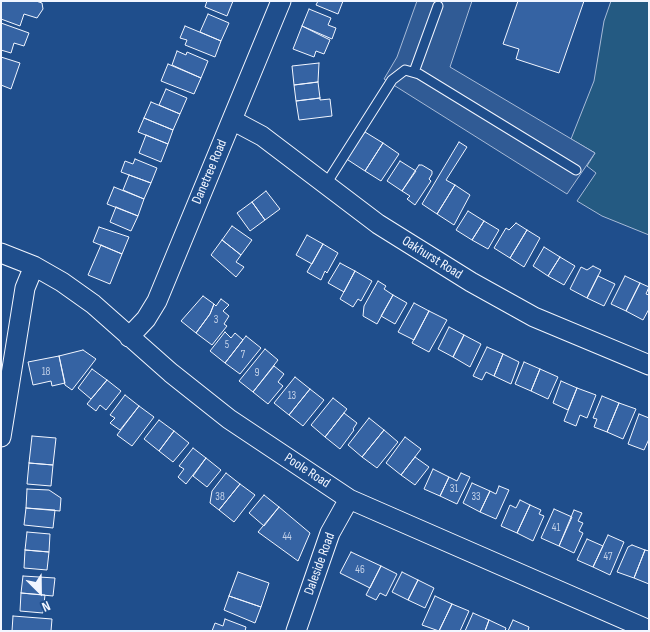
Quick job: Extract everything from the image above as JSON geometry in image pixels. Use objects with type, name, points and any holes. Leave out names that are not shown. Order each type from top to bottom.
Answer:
[{"type":"street","name":"Danetree Road","points":[[129,337],[146,318],[157,301],[281,1]]},
{"type":"street","name":"Oakhurst Road","points":[[232,120],[262,136],[378,224],[471,282],[534,317],[649,365]]},
{"type":"street","name":"Poole Road","points":[[1,252],[34,266],[92,304],[171,373],[229,419],[349,499],[643,629]]},
{"type":"street","points":[[1,437],[25,288],[34,266]]},
{"type":"street","name":"Daleside Road","points":[[296,631],[330,533],[349,499]]},
{"type":"lane","points":[[414,72],[438,6]]},
{"type":"lane","points":[[326,184],[392,80],[405,70],[414,72],[576,170]]},
{"type":"shaded area","points":[[417,1],[472,1],[450,67],[595,153],[567,194],[384,79],[397,57]]},
{"type":"shaded area","points":[[611,1],[649,1],[649,235],[602,216],[577,201],[596,173],[587,166],[595,153],[571,139],[594,81],[604,21]]},
{"type":"building","points":[[1,1],[36,1],[42,3],[43,9],[37,18],[24,14],[20,26],[1,19]]},
{"type":"building","points":[[207,1],[233,1],[227,16],[205,7]]},
{"type":"building","points":[[318,1],[343,1],[338,14],[316,5]]},
{"type":"building","points":[[518,1],[584,1],[559,73],[516,59],[519,49],[503,44]]},
{"type":"building","points":[[309,9],[331,18],[328,25],[336,28],[332,39],[302,26]]},
{"type":"building","points":[[208,14],[229,23],[221,41],[200,32]]},
{"type":"building","points":[[1,23],[29,33],[24,46],[14,43],[11,53],[1,50]]},
{"type":"building","points":[[185,26],[221,41],[215,57],[185,45],[187,40],[180,38]]},
{"type":"building","points":[[302,26],[330,40],[324,54],[316,51],[314,57],[293,49]]},
{"type":"building","points":[[177,51],[186,55],[187,52],[208,61],[201,78],[172,65]]},
{"type":"building","points":[[1,57],[20,63],[11,89],[1,85]]},
{"type":"building","points":[[319,63],[318,82],[294,85],[292,66]]},
{"type":"building","points":[[168,64],[201,78],[194,94],[161,81]]},
{"type":"building","points":[[318,82],[320,98],[296,101],[294,85]]},
{"type":"building","points":[[166,89],[187,98],[180,114],[159,105]]},
{"type":"building","points":[[320,98],[320,100],[330,99],[332,116],[299,120],[296,101]]},
{"type":"building","points":[[151,102],[180,114],[173,130],[144,118]]},
{"type":"building","points":[[144,118],[173,130],[168,144],[138,132]]},
{"type":"building","points":[[365,132],[383,143],[365,171],[345,158],[358,138],[360,139]]},
{"type":"building","points":[[146,135],[168,144],[161,162],[139,153]]},
{"type":"building","points":[[459,142],[467,147],[446,180],[455,185],[437,214],[422,204]]},
{"type":"building","points":[[383,143],[399,154],[381,181],[365,171]]},
{"type":"building","points":[[135,159],[157,168],[151,183],[121,172],[125,161],[133,164]]},
{"type":"building","points":[[400,161],[416,171],[402,191],[387,181]]},
{"type":"building","points":[[419,165],[432,171],[432,174],[429,179],[431,181],[415,205],[407,199],[410,196],[402,191]]},
{"type":"building","points":[[129,175],[151,183],[144,199],[123,190]]},
{"type":"building","points":[[455,185],[470,195],[454,225],[437,214]]},
{"type":"building","points":[[114,187],[144,199],[138,216],[107,204]]},
{"type":"building","points":[[266,191],[280,209],[265,220],[252,202]]},
{"type":"building","points":[[252,202],[265,220],[250,231],[237,213]]},
{"type":"building","points":[[116,207],[138,216],[131,231],[110,222]]},
{"type":"building","points":[[468,211],[484,221],[472,240],[456,230]]},
{"type":"building","points":[[484,221],[499,230],[488,249],[472,240]]},
{"type":"building","points":[[516,223],[527,230],[510,258],[494,248],[506,228],[509,230]]},
{"type":"building","points":[[232,226],[252,240],[241,255],[222,240]]},
{"type":"building","points":[[99,227],[129,237],[122,254],[93,242]]},
{"type":"building","points":[[527,230],[540,238],[524,267],[510,258]]},
{"type":"building","points":[[307,235],[323,244],[312,264],[296,255]]},
{"type":"building","points":[[222,240],[241,255],[236,262],[244,267],[236,277],[211,255]]},
{"type":"building","points":[[323,244],[338,253],[321,280],[307,272]]},
{"type":"building","points":[[101,245],[122,254],[110,284],[88,275]]},
{"type":"building","points":[[544,247],[560,257],[548,276],[533,266]]},
{"type":"building","points":[[560,257],[575,266],[564,285],[548,276]]},
{"type":"building","points":[[340,263],[355,271],[344,292],[328,283]]},
{"type":"building","points":[[593,266],[601,270],[587,298],[570,289],[581,267],[587,270]]},
{"type":"building","points":[[355,271],[372,281],[361,301],[358,299],[353,307],[340,299]]},
{"type":"building","points":[[598,276],[615,284],[604,306],[587,298]]},
{"type":"building","points":[[625,276],[640,283],[626,311],[611,304]]},
{"type":"building","points":[[378,281],[386,286],[384,289],[393,295],[377,324],[363,316],[364,306]]},
{"type":"building","points":[[640,283],[649,287],[646,294],[649,295],[649,309],[643,320],[626,311]]},
{"type":"building","points":[[393,295],[407,303],[395,324],[381,316]]},
{"type":"building","points":[[203,296],[214,304],[210,314],[196,333],[181,321]]},
{"type":"building","points":[[221,299],[229,305],[223,311],[229,316],[224,324],[227,326],[212,345],[196,333],[210,314],[214,304],[216,306]]},
{"type":"building","points":[[414,303],[429,311],[414,340],[398,332]]},
{"type":"building","points":[[429,311],[447,320],[429,352],[412,343]]},
{"type":"building","points":[[449,327],[464,335],[453,357],[438,349]]},
{"type":"building","points":[[225,332],[231,338],[235,333],[243,340],[225,363],[210,351]]},
{"type":"building","points":[[464,335],[481,344],[470,367],[453,357]]},
{"type":"building","points":[[246,336],[261,348],[240,374],[225,363]]},
{"type":"building","points":[[487,347],[503,354],[494,376],[486,372],[482,380],[473,376]]},
{"type":"building","points":[[265,349],[278,360],[253,392],[239,381]]},
{"type":"building","points":[[83,350],[96,359],[72,390],[65,385],[59,356]]},
{"type":"building","points":[[503,354],[519,362],[511,384],[494,376]]},
{"type":"building","points":[[59,356],[65,383],[52,386],[51,381],[33,385],[28,362]]},
{"type":"building","points":[[524,362],[540,369],[531,391],[515,384]]},
{"type":"building","points":[[274,366],[284,374],[278,382],[283,386],[268,404],[253,392]]},
{"type":"building","points":[[92,369],[107,380],[91,399],[78,388]]},
{"type":"building","points":[[540,369],[558,377],[548,399],[531,391]]},
{"type":"building","points":[[295,377],[310,389],[289,415],[274,403]]},
{"type":"building","points":[[107,380],[121,391],[106,410],[100,405],[96,411],[87,404]]},
{"type":"building","points":[[561,381],[577,388],[568,410],[553,403]]},
{"type":"building","points":[[577,388],[596,395],[587,418],[580,415],[576,426],[564,421]]},
{"type":"building","points":[[310,389],[324,400],[303,426],[289,415]]},
{"type":"building","points":[[125,395],[139,406],[120,430],[110,423],[115,418],[110,415]]},
{"type":"building","points":[[602,396],[619,403],[607,432],[594,427],[597,419],[593,418]]},
{"type":"building","points":[[333,398],[347,409],[325,437],[311,425]]},
{"type":"building","points":[[619,403],[636,409],[623,439],[607,432]]},
{"type":"building","points":[[139,406],[154,417],[132,446],[117,435]]},
{"type":"building","points":[[344,413],[357,423],[340,449],[325,437]]},
{"type":"building","points":[[639,414],[649,418],[649,439],[644,450],[628,444]]},
{"type":"building","points":[[369,418],[384,430],[362,457],[348,445]]},
{"type":"building","points":[[159,420],[174,431],[159,451],[144,439]]},
{"type":"building","points":[[384,430],[398,442],[377,468],[362,457]]},
{"type":"building","points":[[174,431],[189,443],[173,462],[159,451]]},
{"type":"building","points":[[32,436],[56,438],[53,465],[29,463]]},
{"type":"building","points":[[405,437],[421,449],[401,475],[386,463]]},
{"type":"building","points":[[193,448],[206,458],[186,484],[178,477],[184,469],[179,466]]},
{"type":"building","points":[[415,457],[429,467],[415,485],[401,475]]},
{"type":"building","points":[[206,458],[221,470],[207,487],[193,476]]},
{"type":"building","points":[[29,463],[53,465],[51,486],[27,484]]},
{"type":"building","points":[[433,469],[449,477],[440,496],[424,489]]},
{"type":"building","points":[[226,473],[240,484],[219,510],[210,503],[212,491]]},
{"type":"building","points":[[461,473],[470,477],[457,504],[440,496],[449,477],[457,481]]},
{"type":"building","points":[[472,483],[490,491],[480,512],[463,503]]},
{"type":"building","points":[[240,484],[255,495],[234,522],[219,510]]},
{"type":"building","points":[[499,486],[509,490],[496,519],[480,512],[490,491],[496,494]]},
{"type":"building","points":[[27,489],[49,490],[61,498],[60,511],[26,508]]},
{"type":"building","points":[[264,495],[279,507],[264,526],[249,513]]},
{"type":"building","points":[[520,500],[530,505],[517,533],[501,526],[510,505],[516,508]]},
{"type":"building","points":[[530,505],[541,510],[539,514],[544,516],[533,541],[517,533]]},
{"type":"building","points":[[279,507],[310,533],[298,561],[258,532]]},
{"type":"building","points":[[26,508],[55,510],[53,528],[24,525]]},
{"type":"building","points":[[554,509],[572,517],[559,546],[541,538]]},
{"type":"building","points":[[574,510],[582,513],[578,521],[583,523],[579,531],[583,533],[574,553],[559,546]]},
{"type":"building","points":[[27,532],[50,534],[49,552],[25,550]]},
{"type":"building","points":[[608,535],[624,542],[610,575],[593,567]]},
{"type":"building","points":[[587,539],[603,546],[593,567],[577,560]]},
{"type":"building","points":[[632,545],[645,550],[634,578],[617,572],[628,547]]},
{"type":"building","points":[[25,550],[49,552],[47,570],[24,568]]},
{"type":"building","points":[[645,550],[649,551],[649,584],[634,578]]},
{"type":"building","points":[[351,552],[381,566],[370,588],[340,573]]},
{"type":"building","points":[[381,566],[397,574],[386,596],[380,593],[376,600],[366,595]]},
{"type":"building","points":[[238,572],[269,583],[261,607],[229,596]]},
{"type":"building","points":[[402,572],[418,580],[408,600],[392,592]]},
{"type":"building","points":[[23,576],[55,578],[53,596],[21,593]]},
{"type":"building","points":[[418,580],[434,588],[425,608],[408,600]]},
{"type":"building","points":[[21,593],[45,595],[43,613],[20,611]]},
{"type":"building","points":[[229,596],[261,607],[255,623],[224,610]]},
{"type":"building","points":[[435,596],[452,604],[439,631],[422,625]]},
{"type":"building","points":[[452,604],[469,611],[460,631],[439,631]]},
{"type":"building","points":[[473,613],[489,620],[485,631],[465,631]]},
{"type":"building","points":[[13,616],[52,619],[51,631],[12,631]]},
{"type":"building","points":[[225,619],[246,627],[245,631],[212,631],[215,623],[223,626]]},
{"type":"building","points":[[489,620],[506,628],[505,631],[485,631]]},
{"type":"building","points":[[513,620],[529,627],[528,631],[508,631]]}]
